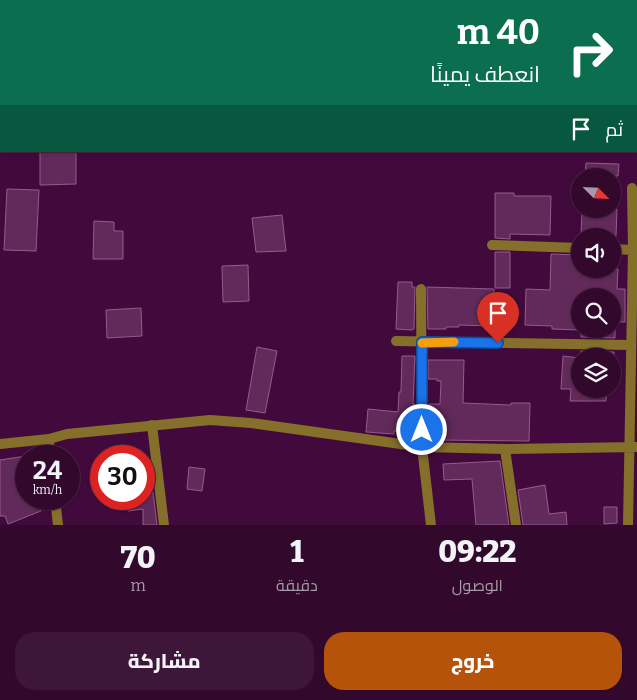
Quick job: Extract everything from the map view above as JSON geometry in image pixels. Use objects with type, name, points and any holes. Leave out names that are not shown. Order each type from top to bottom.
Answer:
[{"type":"street","points":[[628,525],[633,447],[631,345],[632,188]]},
{"type":"street","points":[[492,245],[571,248]]},
{"type":"street","points":[[621,249],[633,250]]},
{"type":"street","points":[[421,289],[422,447],[431,525]]},
{"type":"street","points":[[396,341],[631,345]]},
{"type":"street","points":[[0,444],[49,439],[67,434],[210,420],[251,422],[422,447],[505,449],[633,447]]},
{"type":"street","points":[[152,425],[164,525]]},
{"type":"street","points":[[49,439],[49,445]]},
{"type":"street","points":[[505,449],[516,525]]},
{"type":"street","points":[[56,510],[58,525]]},
{"type":"building","points":[[40,152],[76,152],[76,184],[40,185]]},
{"type":"building","points":[[586,163],[619,164],[619,168],[586,168]]},
{"type":"building","points":[[7,189],[39,190],[36,251],[4,250]]},
{"type":"building","points":[[495,193],[514,193],[514,196],[551,196],[550,235],[510,234],[510,239],[495,238]]},
{"type":"building","points":[[282,215],[286,251],[256,252],[252,218]]},
{"type":"building","points":[[582,218],[617,218],[616,228],[581,228]]},
{"type":"building","points":[[94,221],[114,222],[114,231],[123,231],[123,259],[93,259]]},
{"type":"building","points":[[495,252],[510,252],[510,288],[495,288]]},
{"type":"building","points":[[551,254],[571,255],[571,278],[618,278],[617,288],[571,288],[571,330],[552,329],[552,326],[525,325],[526,289],[550,290]]},
{"type":"building","points":[[248,265],[249,301],[223,302],[222,266]]},
{"type":"building","points":[[398,282],[412,282],[412,287],[415,287],[414,329],[412,330],[396,329]]},
{"type":"building","points":[[427,287],[494,289],[492,326],[459,325],[459,327],[446,327],[446,329],[428,329]]},
{"type":"building","points":[[621,289],[625,289],[625,322],[621,322]]},
{"type":"building","points":[[141,308],[142,336],[107,338],[106,310]]},
{"type":"building","points":[[257,347],[277,351],[265,413],[246,410]]},
{"type":"building","points":[[402,356],[415,356],[413,404],[415,404],[415,431],[394,431],[394,434],[366,432],[368,409],[398,412],[399,392],[401,392]]},
{"type":"building","points":[[563,356],[571,357],[571,389],[561,389]]},
{"type":"building","points":[[428,360],[464,360],[463,403],[511,405],[511,403],[530,403],[529,441],[434,440],[434,432],[429,432],[429,404],[440,404],[441,381],[428,379]]},
{"type":"building","points":[[571,389],[571,398],[606,398],[606,401],[570,401]]},
{"type":"building","points":[[15,458],[15,510],[41,511],[8,524],[5,516],[0,516],[0,460]]},
{"type":"building","points":[[500,461],[509,525],[476,525],[472,479],[444,480],[443,464]]},
{"type":"building","points":[[189,467],[205,469],[202,491],[187,489]]},
{"type":"building","points":[[545,485],[549,514],[566,512],[567,525],[523,525],[518,490]]},
{"type":"building","points":[[604,507],[617,507],[617,523],[604,524]]},
{"type":"building","points":[[155,508],[157,525],[143,525],[143,510]]},
{"type":"slow traffic","points":[[422,343],[454,342]]},
{"type":"route","points":[[422,430],[422,342],[498,343]]}]
